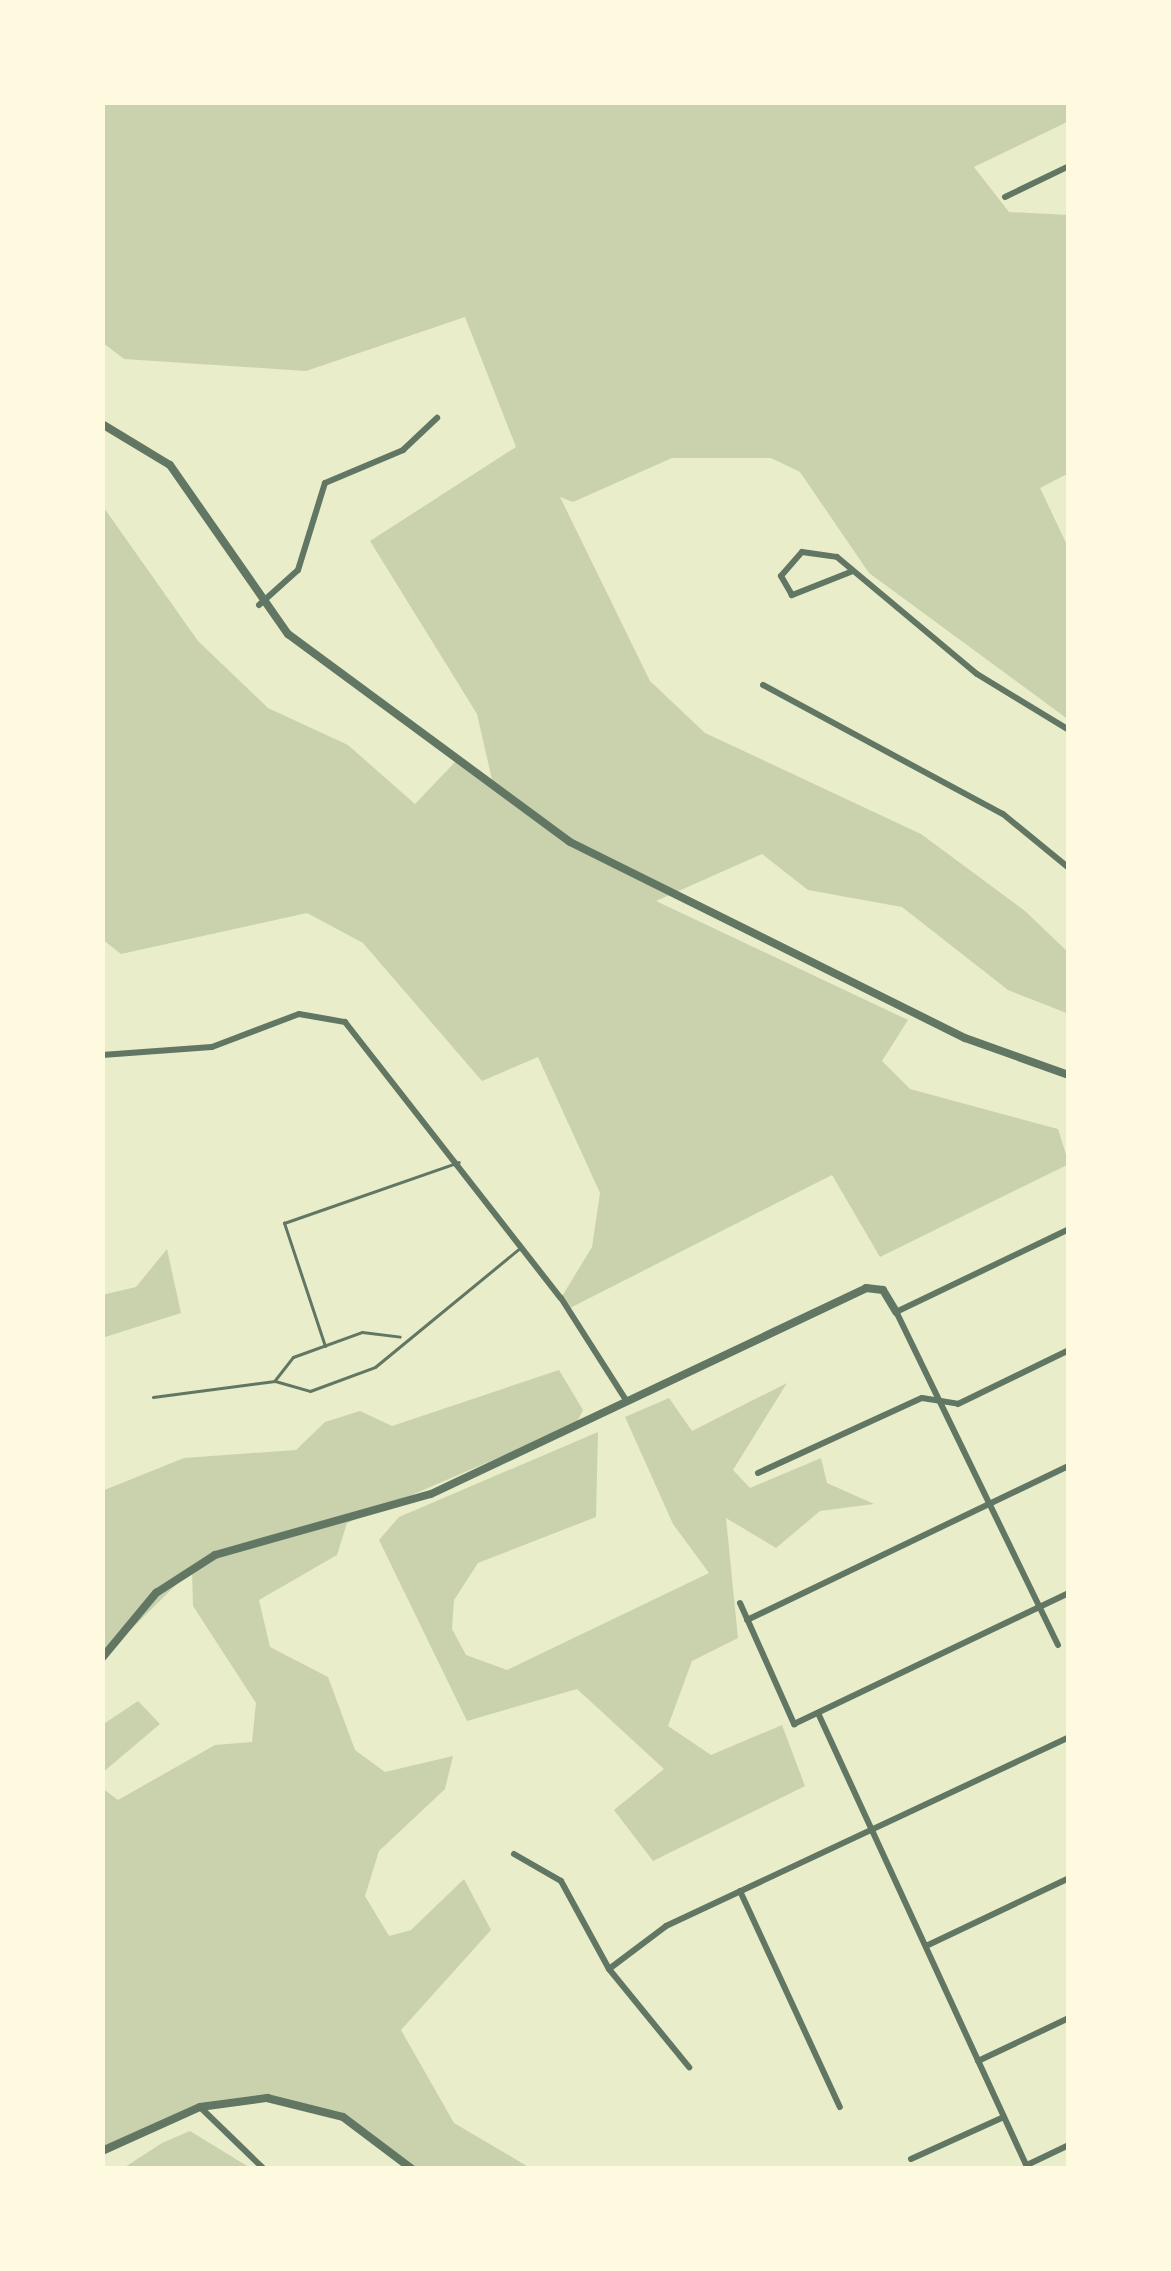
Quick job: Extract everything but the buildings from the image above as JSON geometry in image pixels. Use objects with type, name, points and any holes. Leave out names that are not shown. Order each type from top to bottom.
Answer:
[{"type":"street","points":[[1004,197],[1069,166]]},
{"type":"street","points":[[259,604],[298,570],[325,483],[403,450],[436,418]]},
{"type":"street","points":[[102,424],[170,465],[259,604],[309,653],[598,860],[965,1038],[1069,1075]]},
{"type":"street","points":[[853,571],[792,595],[781,576],[802,552],[853,571],[977,674],[1069,730]]},
{"type":"street","points":[[763,685],[1003,814],[1069,868]]},
{"type":"street","points":[[102,1055],[190,1051],[286,1016],[334,1017],[375,1050],[522,1247],[626,1400]]},
{"type":"street","points":[[896,1312],[1069,1229]]},
{"type":"street","points":[[102,1658],[156,1593],[215,1555],[415,1500],[866,1288],[883,1290],[896,1312],[1058,1645]]},
{"type":"street","points":[[758,1473],[937,1399],[958,1404],[1069,1350]]},
{"type":"street","points":[[747,1620],[1069,1466]]},
{"type":"street","points":[[740,1604],[794,1724],[1069,1594]]},
{"type":"street","points":[[818,1713],[1028,2167],[1069,2145]]},
{"type":"street","points":[[609,1969],[740,1891],[1069,1737]]},
{"type":"street","points":[[514,1854],[570,1892],[609,1969],[689,2067]]},
{"type":"street","points":[[925,1947],[1069,1877]]},
{"type":"street","points":[[740,1891],[840,2107]]},
{"type":"street","points":[[978,2061],[1069,2018]]},
{"type":"street","points":[[102,2151],[200,2107],[267,2098],[321,2110],[412,2169]]},
{"type":"street","points":[[200,2107],[264,2169]]},
{"type":"street","points":[[911,2159],[1002,2118]]},
{"type":"lane","points":[[325,1346],[284,1223],[459,1162]]},
{"type":"lane","points":[[153,1397],[275,1381],[310,1391],[375,1367],[401,1337],[522,1247]]},
{"type":"lane","points":[[275,1381],[293,1357],[362,1332],[401,1337]]},
{"type":"green space","points":[[102,102],[1069,102],[1069,121],[974,167],[1009,212],[1069,215],[1069,473],[1040,488],[1069,549],[1069,720],[869,573],[800,472],[771,458],[672,458],[573,502],[560,497],[650,681],[705,733],[921,834],[1025,911],[1069,953],[1069,1014],[1008,990],[902,907],[808,890],[762,854],[656,901],[908,1020],[882,1061],[910,1089],[1058,1129],[1069,1164],[880,1257],[832,1175],[568,1309],[561,1298],[592,1247],[600,1193],[538,1057],[482,1081],[363,943],[307,913],[121,954],[102,939],[102,505],[198,641],[268,708],[348,745],[415,804],[457,760],[493,784],[477,714],[370,541],[516,447],[465,317],[306,371],[124,359],[102,342]]},
{"type":"green space","points":[[167,1249],[181,1313],[102,1338],[102,1295],[136,1287]]},
{"type":"green space","points":[[559,1370],[583,1410],[576,1424],[347,1523],[337,1555],[259,1600],[270,1647],[328,1677],[355,1750],[385,1772],[453,1756],[445,1789],[379,1851],[365,1896],[389,1936],[411,1930],[464,1879],[491,1930],[401,2030],[454,2123],[532,2169],[412,2169],[342,2117],[267,2098],[200,2107],[102,2151],[102,1788],[118,1800],[215,1745],[252,1742],[256,1703],[193,1606],[192,1569],[102,1658],[102,1491],[184,1458],[296,1450],[325,1422],[360,1411],[392,1426]]},
{"type":"green space","points":[[787,1383],[733,1470],[750,1488],[821,1458],[827,1483],[874,1504],[820,1511],[776,1548],[726,1518],[738,1638],[692,1661],[668,1726],[711,1755],[782,1725],[805,1786],[653,1861],[614,1810],[664,1769],[577,1689],[467,1721],[379,1540],[399,1517],[598,1432],[596,1517],[478,1563],[454,1600],[452,1629],[466,1655],[507,1670],[709,1573],[673,1524],[625,1417],[669,1398],[692,1431]]},
{"type":"green space","points":[[138,1701],[160,1724],[102,1773],[102,1725]]},
{"type":"green space","points":[[190,2131],[252,2169],[122,2169],[162,2143]]}]
